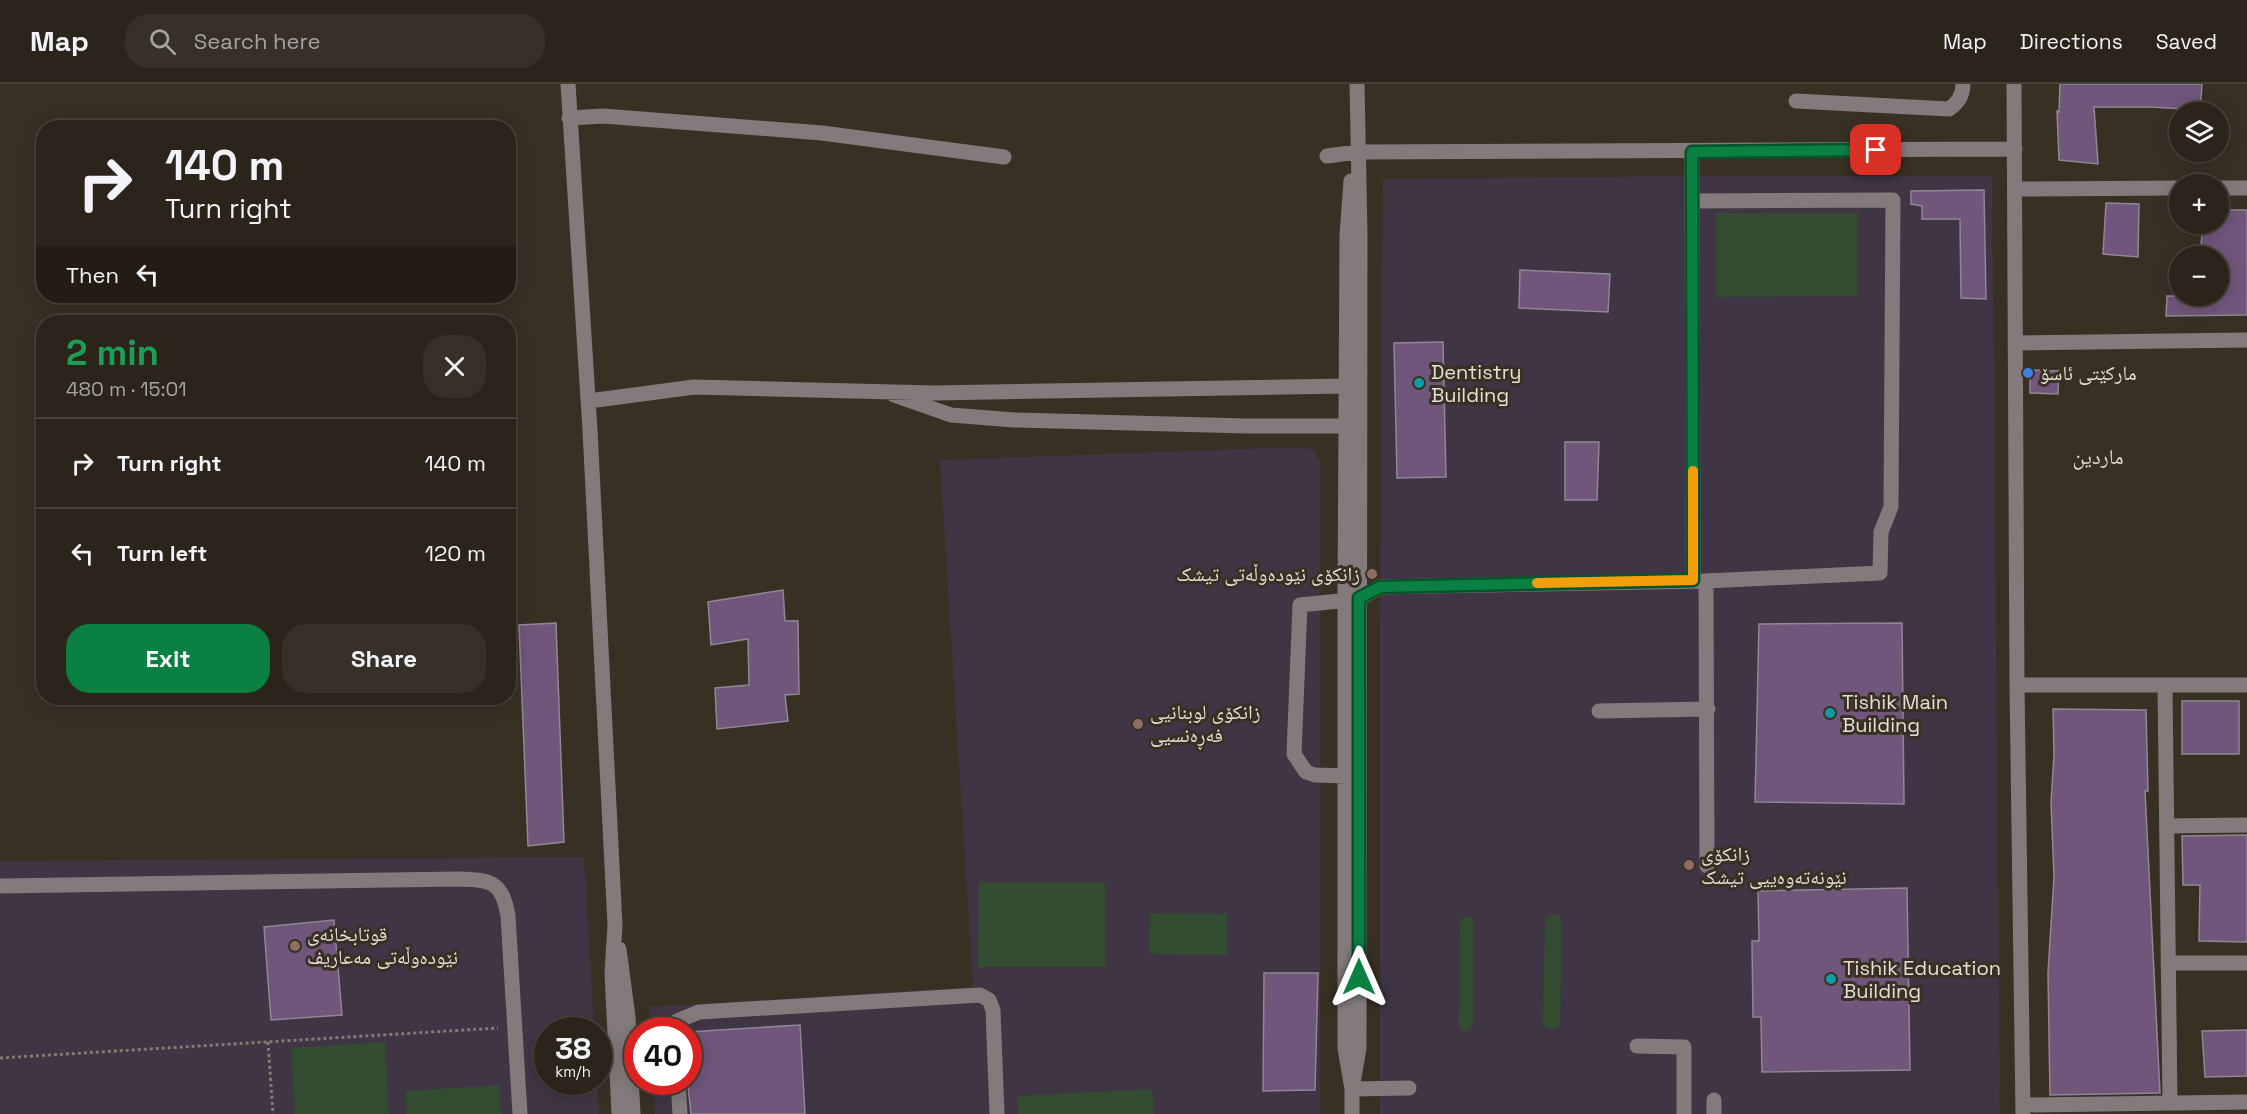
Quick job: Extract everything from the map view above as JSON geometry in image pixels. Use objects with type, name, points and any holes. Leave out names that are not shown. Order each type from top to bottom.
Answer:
[{"type":"street","points":[[568,84],[589,401],[615,925],[612,973],[619,1114]]},
{"type":"street","points":[[1352,1089],[1345,1048],[1346,776],[1360,234],[1357,84]]},
{"type":"street","points":[[1796,101],[1949,109],[1956,104],[1963,90],[1963,84]]},
{"type":"street","points":[[2014,84],[2017,685],[2023,1110],[2247,1102]]},
{"type":"street","points":[[570,118],[603,116],[822,133],[1004,157]]},
{"type":"street","points":[[1326,156],[1357,152],[2015,149]]},
{"type":"street","points":[[1352,1114],[1352,1089],[1359,1048],[1352,599],[1346,386],[1348,214],[1357,152]]},
{"type":"street","points":[[1692,152],[1699,581],[1708,709],[1707,867]]},
{"type":"street","points":[[2015,189],[2169,188]]},
{"type":"street","points":[[2229,188],[2247,188]]},
{"type":"street","points":[[1346,776],[1315,775],[1306,772],[1294,754],[1300,605],[1352,599],[1380,587],[1699,581],[1880,573],[1881,532],[1891,507],[1893,200],[1693,201]]},
{"type":"street","points":[[2015,343],[2247,340]]},
{"type":"street","points":[[589,401],[694,387],[946,393],[1346,386]]},
{"type":"street","points":[[887,392],[912,403],[951,415],[1014,420],[1346,426]]},
{"type":"street","points":[[2017,685],[2247,685]]},
{"type":"street","points":[[2165,685],[2170,1103]]},
{"type":"street","points":[[1599,711],[1708,709]]},
{"type":"street","points":[[2167,826],[2247,825]]},
{"type":"street","points":[[0,886],[458,879],[489,881],[500,889],[507,909],[520,1114]]},
{"type":"street","points":[[615,925],[623,969],[633,1114]]},
{"type":"street","points":[[2168,963],[2247,963]]},
{"type":"street","points":[[687,1017],[699,1012],[980,995],[989,1000],[993,1010],[997,1114]]},
{"type":"street","points":[[1637,1046],[1684,1047],[1684,1114]]},
{"type":"street","points":[[1352,1089],[1409,1088]]},
{"type":"street","points":[[679,1095],[680,1114]]},
{"type":"path","points":[[0,1058],[515,1027]]},
{"type":"path","points":[[268,1042],[273,1114]]},
{"type":"shaded area","name":"زانکۆی نێونەتەوەییی تیشک","points":[[1992,176],[2000,1114],[1380,1114],[1383,179]]},
{"type":"shaded area","name":"زانکۆی لوبنانیی فەڕەنسیی","points":[[1301,447],[1313,450],[1320,461],[1320,1114],[655,1114],[654,1095],[702,1095],[702,1017],[649,1017],[649,1007],[973,987],[940,460]]},
{"type":"shaded area","name":"قوتابخانەی نێودەوڵەتی مەعاریف","points":[[584,857],[593,1017],[534,1017],[534,1095],[598,1095],[599,1114],[0,1114],[0,861]]},
{"type":"green space","points":[[1716,213],[1858,213],[1858,296],[1716,297]]},
{"type":"green space","points":[[979,882],[1105,883],[1105,967],[978,967]]},
{"type":"green space","points":[[1150,913],[1227,914],[1227,955],[1149,954]]},
{"type":"green space","points":[[1559,915],[1562,922],[1560,1022],[1557,1028],[1549,1030],[1545,1028],[1543,1021],[1545,922],[1547,916]]},
{"type":"green space","points":[[1467,916],[1472,918],[1473,924],[1473,1024],[1469,1031],[1463,1031],[1459,1024],[1460,924],[1462,918]]},
{"type":"green space","points":[[385,1042],[389,1114],[295,1114],[291,1048]]},
{"type":"green space","points":[[500,1085],[501,1114],[407,1114],[405,1091]]},
{"type":"green space","points":[[1152,1089],[1154,1114],[1018,1114],[1017,1096]]},
{"type":"building","points":[[2060,84],[2202,84],[2201,102],[2169,102],[2169,108],[2094,107],[2098,164],[2059,160],[2057,111],[2059,112]]},
{"type":"building","points":[[1984,190],[1986,299],[1961,298],[1960,219],[1922,219],[1922,206],[1911,204],[1911,191]]},
{"type":"building","points":[[2106,203],[2139,204],[2138,257],[2103,254]]},
{"type":"building","points":[[2229,210],[2247,210],[2247,315],[2166,316],[2167,296],[2169,296],[2169,306],[2229,306],[2229,246],[2201,246],[2202,234],[2229,234]]},
{"type":"building","points":[[1520,270],[1610,274],[1608,312],[1519,308]]},
{"type":"building","name":"Dentistry Building","points":[[1443,342],[1446,477],[1397,478],[1394,343]]},
{"type":"building","points":[[2030,370],[2059,371],[2058,394],[2030,393]]},
{"type":"building","points":[[1565,442],[1599,442],[1597,500],[1565,500]]},
{"type":"building","points":[[783,590],[785,621],[798,621],[799,694],[785,695],[788,721],[717,729],[715,688],[749,685],[748,639],[711,645],[708,602]]},
{"type":"building","points":[[556,623],[564,842],[528,846],[519,625]]},
{"type":"building","name":"Tishik Main Building","points":[[1902,623],[1904,804],[1755,802],[1759,624]]},
{"type":"building","points":[[2182,701],[2239,701],[2239,754],[2182,754]]},
{"type":"building","points":[[2053,709],[2146,710],[2148,791],[2145,791],[2160,1093],[2050,1095],[2048,973],[2054,877],[2051,803],[2054,755]]},
{"type":"building","points":[[2247,835],[2247,942],[2199,941],[2200,885],[2183,885],[2182,836]]},
{"type":"building","name":"Tishik Education Building","points":[[1907,888],[1910,1070],[1762,1072],[1761,1017],[1753,1017],[1752,941],[1759,941],[1758,891]]},
{"type":"building","points":[[334,920],[342,1015],[271,1020],[264,927]]},
{"type":"building","points":[[1264,973],[1318,973],[1315,1090],[1263,1091]]},
{"type":"building","points":[[800,1025],[805,1114],[691,1114],[689,1095],[702,1095],[702,1031]]},
{"type":"building","points":[[2247,1030],[2247,1076],[2205,1077],[2202,1031]]},
{"type":"slow traffic","points":[[1537,583],[1693,580],[1693,471]]},
{"type":"place","name":"مارکێتی ئاسۆ","points":[[2028,373]]},
{"type":"place","name":"Dentistry Building","points":[[1419,383]]},
{"type":"place","name":"زانکۆی نێودەوڵەتی تیشک","points":[[1372,574]]},
{"type":"place","name":"Tishik Main Building","points":[[1830,713]]},
{"type":"place","name":"زانکۆی لوبنانیی فەڕەنسیی","points":[[1138,724]]},
{"type":"place","name":"زانکۆی نێونەتەوەییی تیشک","points":[[1689,865]]},
{"type":"place","name":"قوتابخانەی نێودەوڵەتی مەعاریف","points":[[295,946]]},
{"type":"place","name":"Tishik Education Building","points":[[1831,979]]},
{"type":"district","name":"ماردین","points":[[2098,456]]},
{"type":"route","points":[[1359,977],[1359,598],[1380,587],[1693,580],[1692,152],[1876,150]]}]
